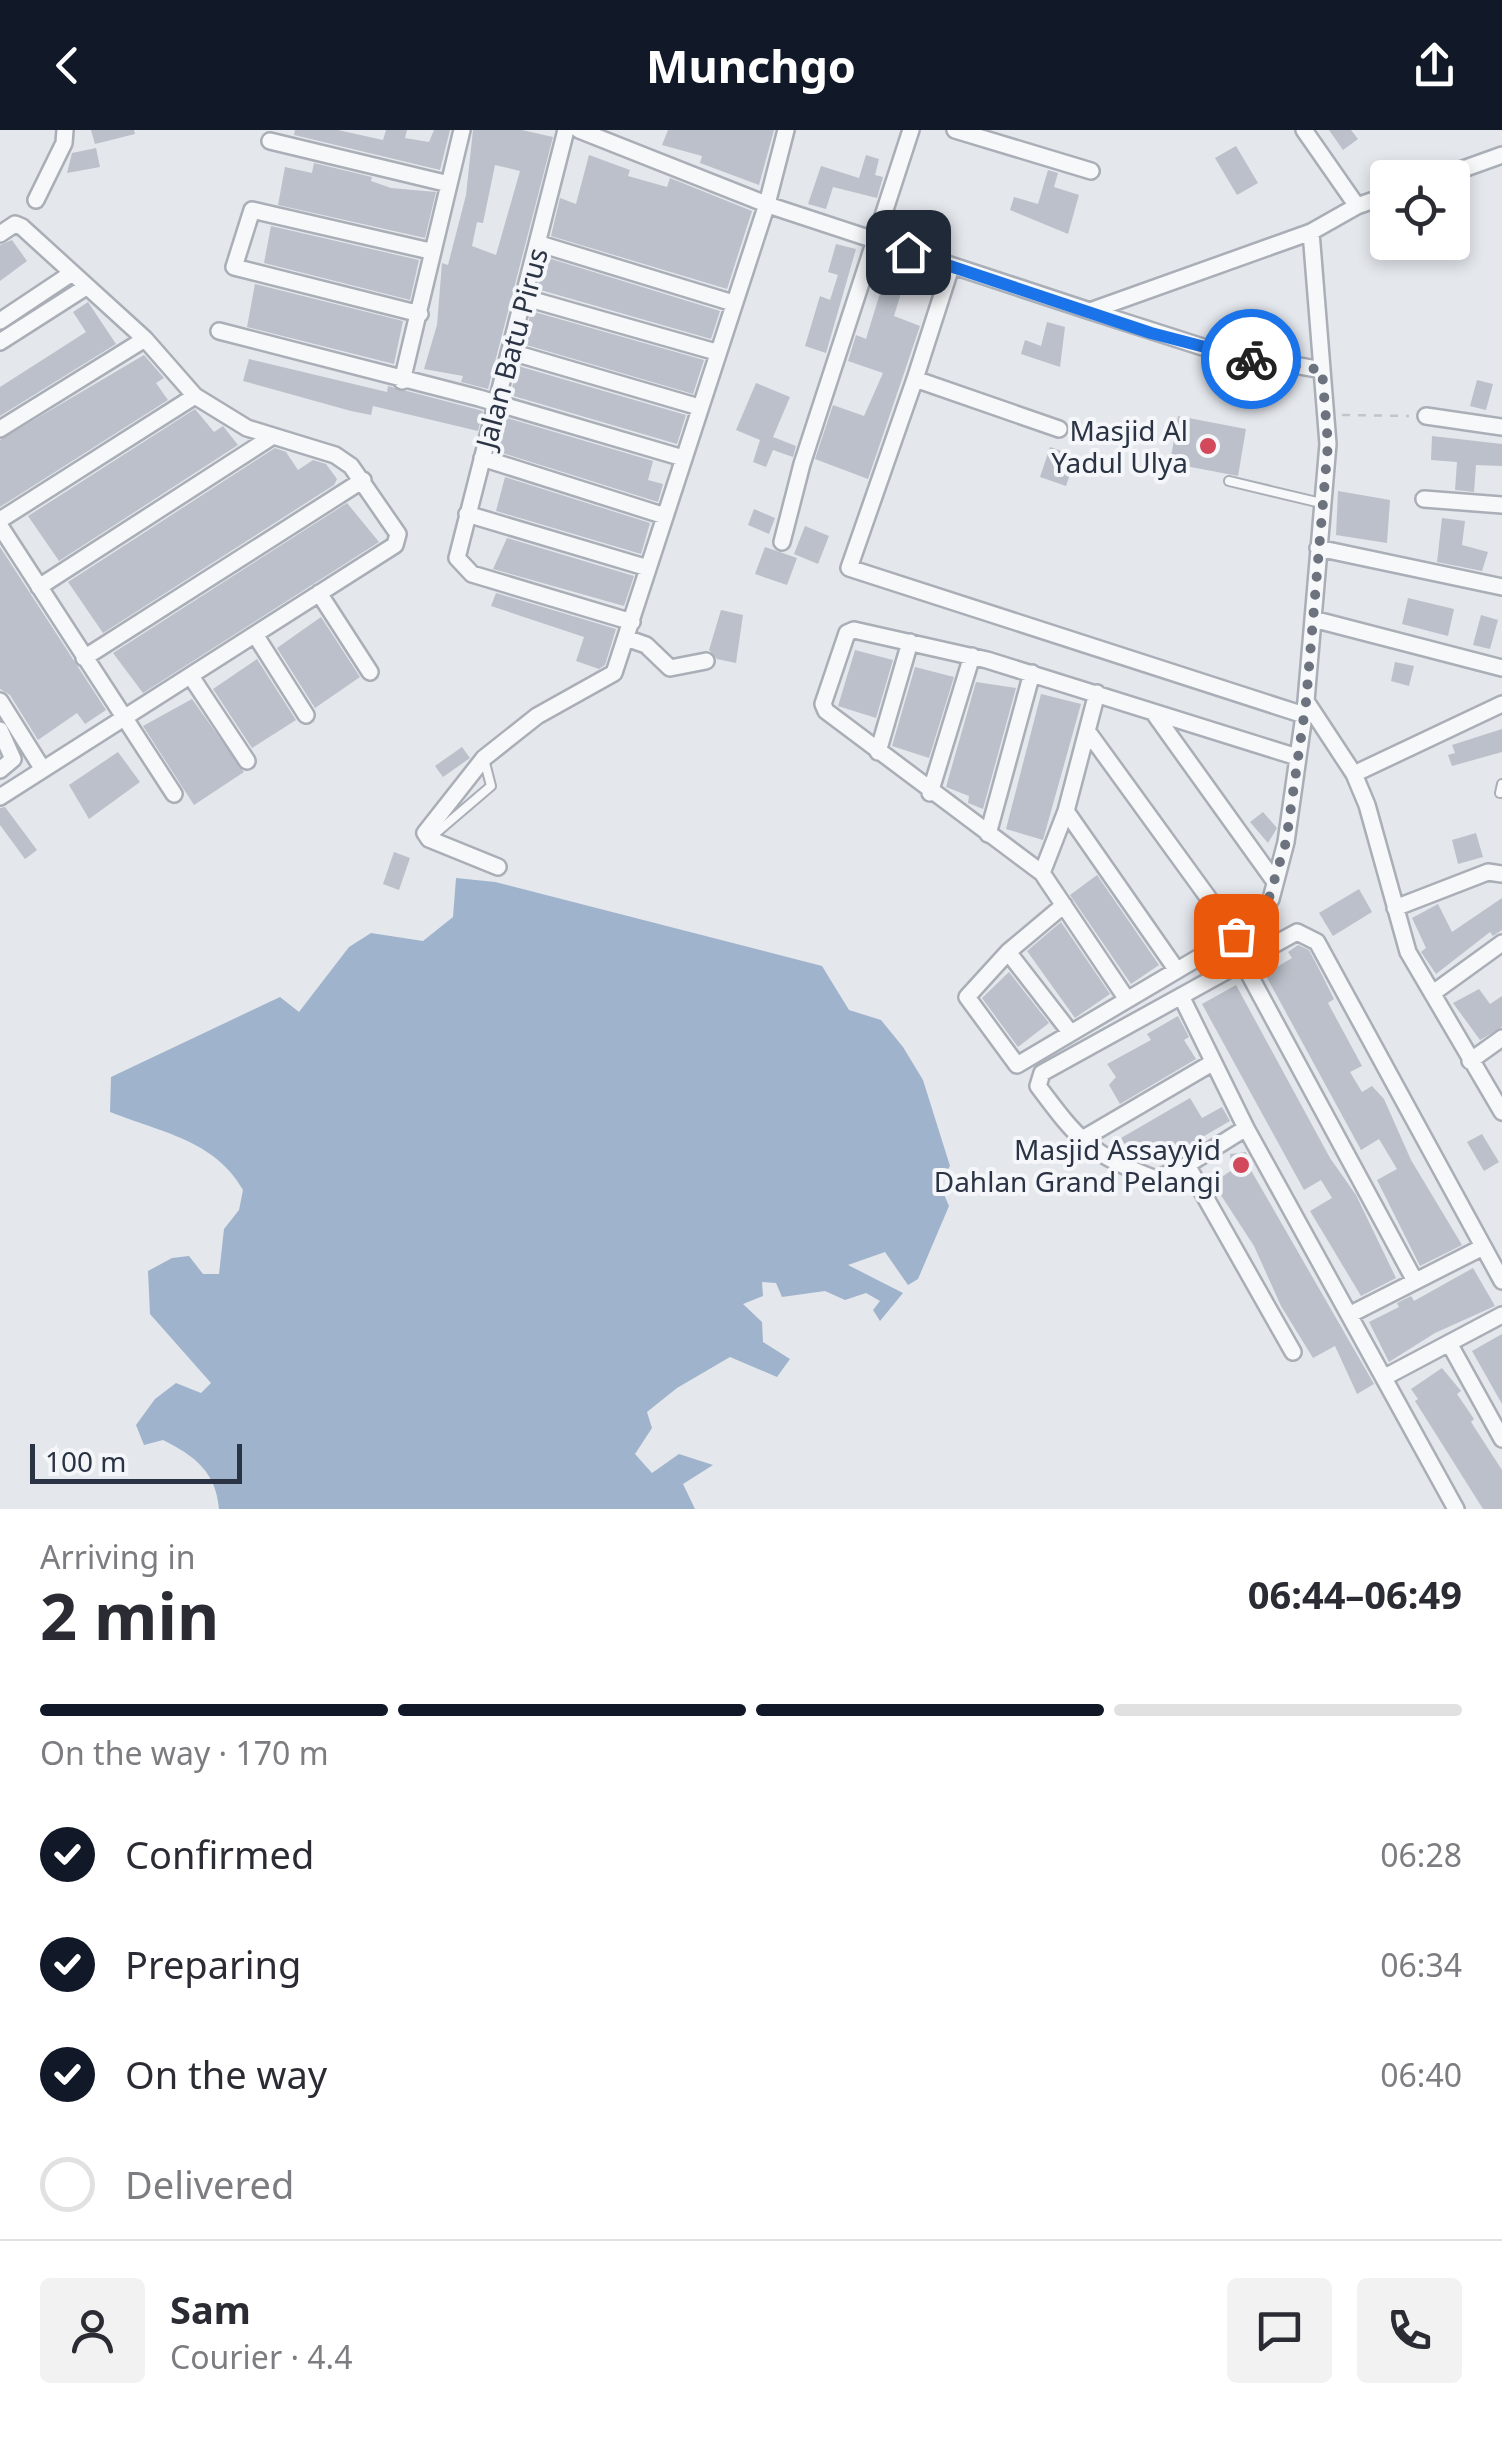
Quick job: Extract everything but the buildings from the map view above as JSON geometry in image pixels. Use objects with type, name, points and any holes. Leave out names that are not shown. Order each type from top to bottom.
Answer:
[{"type":"street","points":[[36,200],[64,143],[65,130]]},
{"type":"street","points":[[402,381],[462,130]]},
{"type":"street","name":"Jalan Batu Pirus","points":[[566,130],[540,244],[495,404],[459,565],[472,574],[632,622]]},
{"type":"street","points":[[578,130],[769,205],[950,267],[1212,350],[1322,370]]},
{"type":"street","points":[[498,867],[428,839],[425,833],[484,758],[537,716],[614,674],[633,641],[632,622],[648,568],[716,352],[769,205],[786,130]]},
{"type":"street","points":[[782,542],[872,240],[911,130]]},
{"type":"street","points":[[955,130],[1092,171]]},
{"type":"street","points":[[1304,130],[1356,206]]},
{"type":"street","points":[[270,141],[449,184]]},
{"type":"street","points":[[1470,166],[1502,155]]},
{"type":"street","points":[[1090,311],[1311,232],[1370,201]]},
{"type":"street","points":[[420,314],[234,267],[252,210],[430,251]]},
{"type":"street","points":[[0,234],[18,224],[145,339],[194,396],[234,422],[270,438],[335,455],[363,480],[396,525],[395,545],[0,797]]},
{"type":"street","points":[[1064,905],[1008,952],[967,997],[1012,1062],[1023,1063],[1126,998],[1236,936],[1264,914],[1276,882],[1305,708],[1328,415],[1311,232]]},
{"type":"street","points":[[540,244],[733,303]]},
{"type":"street","points":[[950,267],[849,568],[1305,708],[1354,774],[1376,829],[1408,952],[1502,1112]]},
{"type":"street","points":[[0,322],[72,273]]},
{"type":"street","points":[[0,342],[86,287]]},
{"type":"street","points":[[526,298],[716,352]]},
{"type":"street","points":[[219,331],[683,458]]},
{"type":"street","points":[[0,429],[145,339]]},
{"type":"street","points":[[511,352],[699,407]]},
{"type":"street","points":[[915,379],[1059,429]]},
{"type":"street","points":[[174,794],[0,523],[194,396]]},
{"type":"street","points":[[1426,416],[1502,427]]},
{"type":"street","points":[[38,586],[270,438]]},
{"type":"street","points":[[482,458],[664,516]]},
{"type":"street","points":[[84,658],[363,480]]},
{"type":"street","points":[[1424,499],[1502,505]]},
{"type":"street","points":[[468,514],[648,568]]},
{"type":"street","points":[[1318,548],[1502,587]]},
{"type":"street","points":[[319,594],[370,672]]},
{"type":"street","points":[[1313,619],[1502,668]]},
{"type":"street","points":[[1126,998],[1042,873],[831,717],[823,704],[847,632],[972,656],[1297,757]]},
{"type":"street","points":[[256,636],[306,715]]},
{"type":"street","points":[[633,641],[670,668],[706,660]]},
{"type":"street","points":[[878,752],[910,642]]},
{"type":"street","points":[[930,793],[972,656]]},
{"type":"street","points":[[988,834],[1032,673]]},
{"type":"street","points":[[192,678],[248,761]]},
{"type":"street","points":[[1042,873],[1066,811],[1097,693]]},
{"type":"street","points":[[0,701],[42,768]]},
{"type":"street","points":[[1354,774],[1502,704]]},
{"type":"street","points":[[1152,712],[1276,882]]},
{"type":"street","points":[[0,730],[13,759],[0,770]]},
{"type":"street","points":[[1088,732],[1236,936]]},
{"type":"street","points":[[1066,811],[1176,969]]},
{"type":"street","points":[[1394,908],[1488,872],[1502,874]]},
{"type":"street","points":[[1246,1128],[1187,1165],[1156,1178],[1110,1162],[1079,1141],[1038,1086],[1042,1073],[1298,932],[1317,942],[1502,1281]]},
{"type":"street","points":[[1433,993],[1502,943]]},
{"type":"street","points":[[1008,952],[1070,1032]]},
{"type":"street","points":[[1242,960],[1416,1281]]},
{"type":"street","points":[[1181,996],[1246,1128],[1456,1509]]},
{"type":"street","points":[[1470,1061],[1502,1038]]},
{"type":"street","points":[[1079,1141],[1212,1063]]},
{"type":"street","points":[[1187,1165],[1293,1352]]},
{"type":"street","points":[[1350,1314],[1483,1246]]},
{"type":"street","points":[[1385,1377],[1502,1315]]},
{"type":"street","points":[[1449,1343],[1502,1438]]},
{"type":"lane","points":[[1229,481],[1321,503]]},
{"type":"path","points":[[1328,415],[1426,416]]},
{"type":"water","points":[[456,878],[495,882],[822,966],[849,1010],[881,1020],[923,1080],[950,1166],[939,1183],[949,1206],[918,1279],[908,1285],[885,1252],[848,1265],[903,1293],[880,1321],[873,1310],[880,1301],[866,1293],[845,1300],[825,1291],[782,1297],[776,1283],[762,1282],[763,1296],[743,1304],[762,1322],[763,1342],[790,1359],[777,1377],[730,1357],[677,1388],[647,1412],[652,1428],[635,1454],[652,1473],[679,1454],[713,1465],[683,1484],[695,1509],[219,1509],[213,1485],[202,1467],[163,1440],[144,1445],[136,1425],[155,1399],[176,1383],[201,1393],[211,1383],[150,1314],[148,1271],[172,1258],[189,1256],[203,1274],[219,1274],[224,1229],[239,1210],[243,1190],[231,1173],[202,1149],[110,1112],[111,1077],[280,997],[299,1012],[349,947],[371,933],[423,941],[453,917]]},
{"type":"way so far","points":[[1236,936],[1264,914],[1286,842],[1306,702],[1328,444],[1322,370],[1251,359]]},
{"type":"place","name":"Masjid Al Yadul Ulya","points":[[1208,446]]},
{"type":"place","name":"Masjid Assayyid Dahlan Grand Pelangi","points":[[1241,1165]]},
{"type":"route","points":[[908,252],[1151,333],[1251,359]]}]
